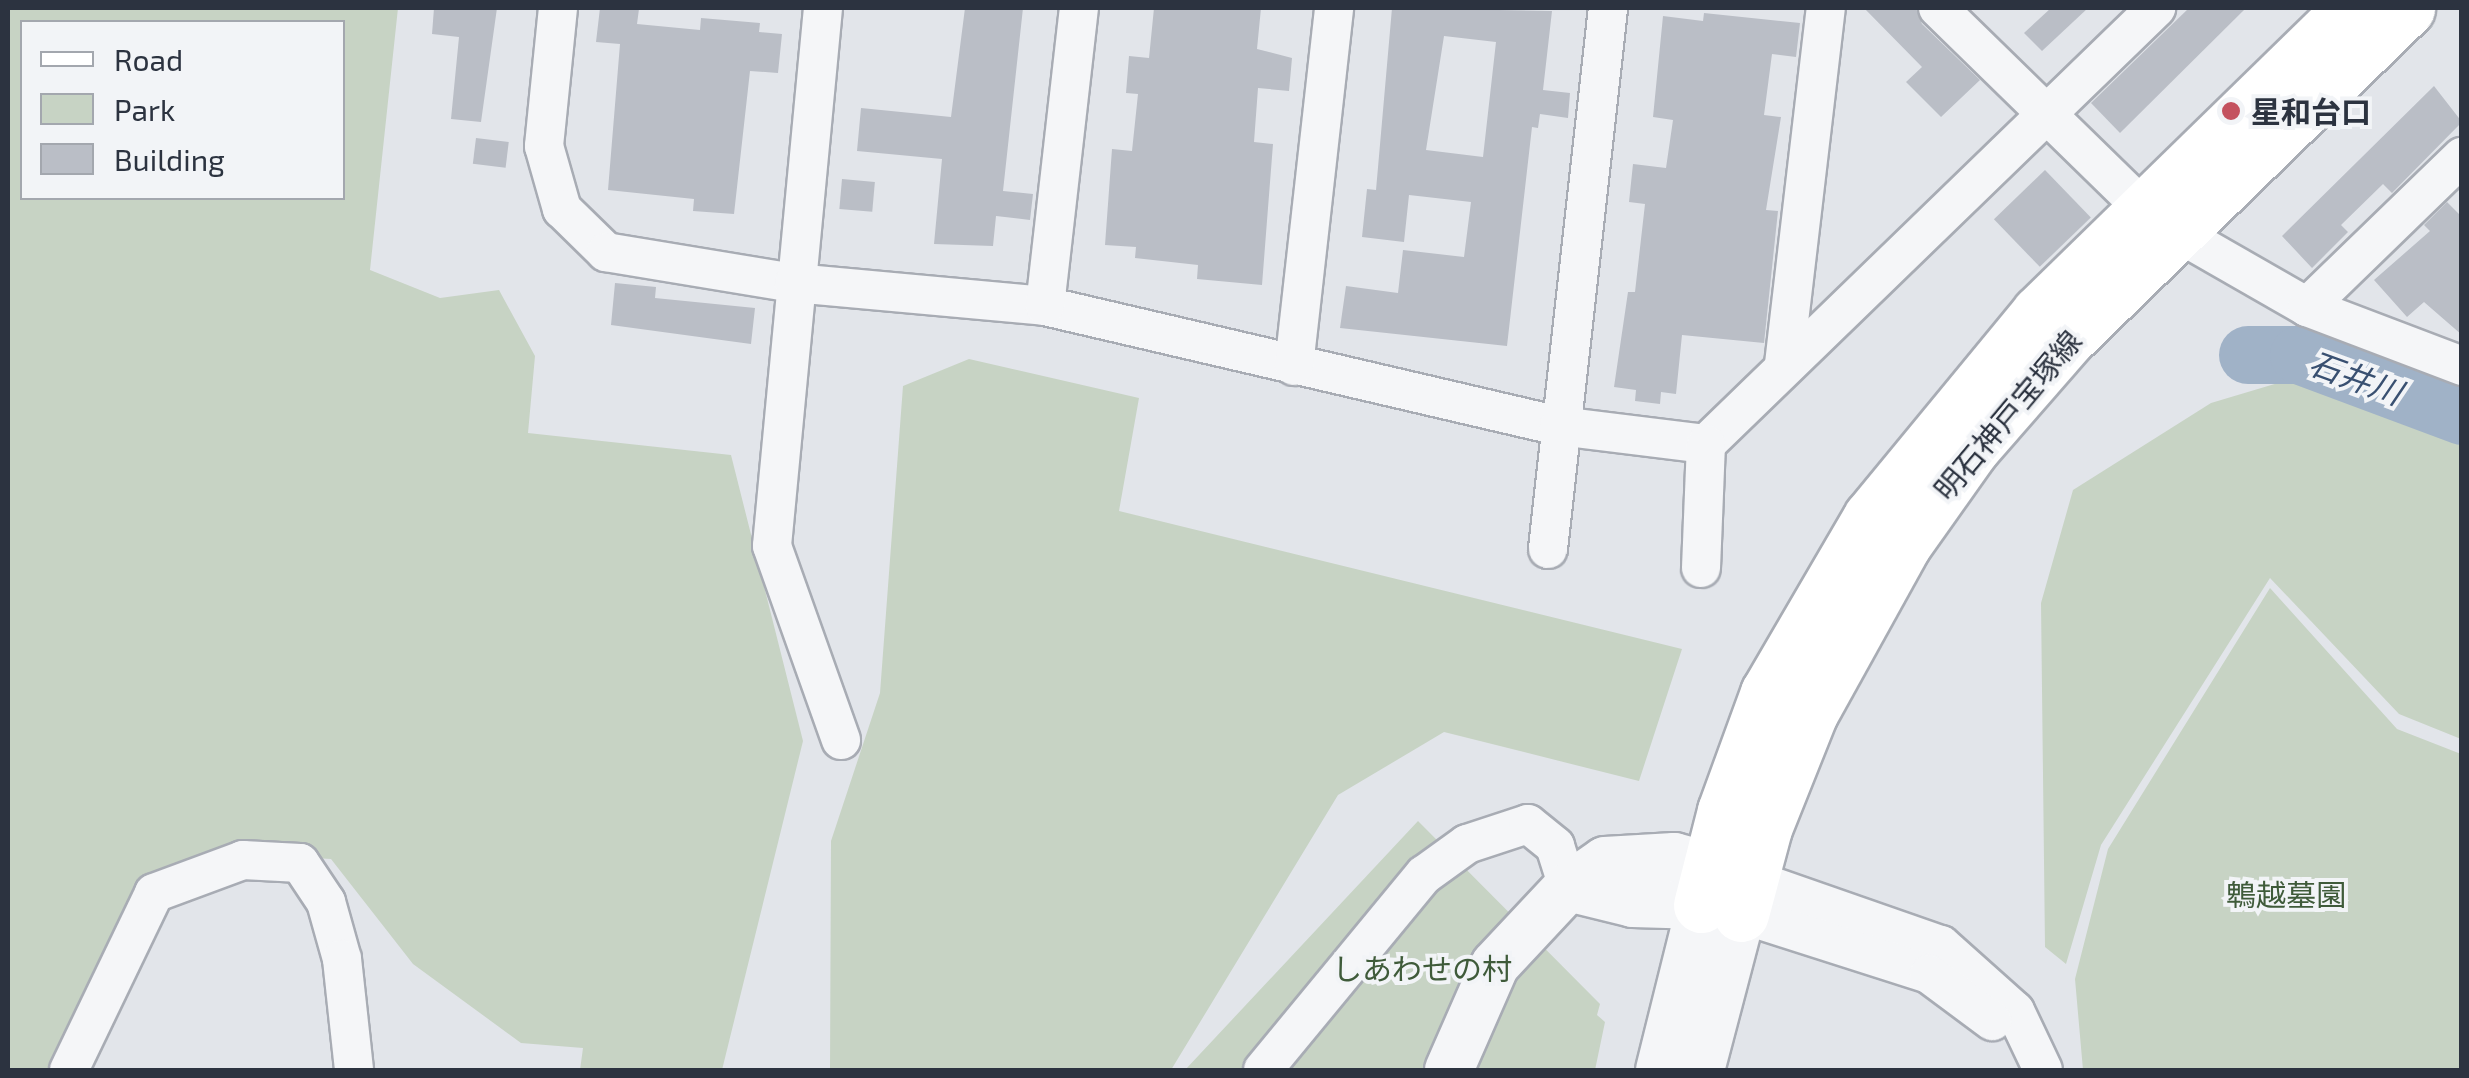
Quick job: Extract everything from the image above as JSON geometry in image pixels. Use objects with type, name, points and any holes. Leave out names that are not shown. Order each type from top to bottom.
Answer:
[{"type":"main road","name":"明石神戸宝塚線","points":[[2161,222],[2352,8]]},
{"type":"main road","name":"明石神戸宝塚線","points":[[1725,891],[1768,693],[1870,518],[2039,313],[2161,222],[2408,8]]},
{"type":"street","points":[[558,8],[544,146],[562,209],[606,252],[794,283],[1044,306],[1559,426],[1706,444]]},
{"type":"street","points":[[824,8],[794,283],[772,546],[841,740]]},
{"type":"street","points":[[1044,306],[1079,8]]},
{"type":"street","points":[[1294,366],[1334,8]]},
{"type":"street","points":[[1548,549],[1608,8]]},
{"type":"street","points":[[1784,364],[1826,8]]},
{"type":"street","points":[[1938,8],[2045,118],[2161,222],[2307,308],[2462,366]]},
{"type":"street","points":[[1701,568],[1706,444],[1784,364],[2156,8]]},
{"type":"street","points":[[2307,308],[2461,158]]},
{"type":"street","points":[[1263,1070],[1424,875],[1467,844],[1528,824],[1555,846],[1568,887]]},
{"type":"street","points":[[1448,1070],[1495,965],[1568,887],[1605,862],[1651,856],[1725,891],[1929,974],[1990,1018],[2020,1070]]},
{"type":"street","points":[[69,1070],[154,893],[242,860],[300,863],[326,902],[342,958],[354,1070]]},
{"type":"street","points":[[1660,1070],[1725,891]]},
{"type":"street","points":[[1700,1070],[1725,891]]},
{"type":"street","points":[[1725,891],[1940,945],[2015,1011],[2043,1070]]},
{"type":"green space","points":[[8,8],[398,8],[370,270],[440,298],[499,290],[535,356],[528,433],[731,455],[803,741],[722,1070],[580,1070],[583,1048],[521,1043],[413,964],[331,859],[229,853],[171,898],[106,1018],[90,1070],[8,1070]]},
{"type":"green space","points":[[969,359],[1139,398],[1119,511],[1682,649],[1639,781],[1444,732],[1338,795],[1171,1070],[830,1070],[831,841],[880,693],[903,386]]},
{"type":"green space","points":[[2291,379],[2461,432],[2461,739],[2399,714],[2270,578],[2101,845],[2066,964],[2045,947],[2041,603],[2073,490],[2211,403]]},
{"type":"green space","name":"鵯越墓園","points":[[2270,588],[2397,729],[2461,754],[2461,1070],[2083,1070],[2075,979],[2108,849]]},
{"type":"green space","name":"しあわせの村","points":[[1418,821],[1600,1004],[1597,1015],[1605,1022],[1595,1070],[1185,1070]]},
{"type":"building","points":[[434,8],[497,8],[481,122],[451,119],[459,37],[432,34]]},
{"type":"building","points":[[600,8],[639,9],[637,24],[700,30],[701,18],[760,23],[759,32],[782,34],[778,73],[750,71],[734,214],[693,211],[694,199],[608,190],[620,44],[596,42]]},
{"type":"building","points":[[965,8],[1023,8],[1003,191],[1033,194],[1030,220],[996,216],[993,246],[934,244],[942,159],[857,151],[861,108],[951,117]]},
{"type":"building","points":[[1154,8],[1261,8],[1257,49],[1292,58],[1289,91],[1258,88],[1254,142],[1273,144],[1262,285],[1197,279],[1198,265],[1135,258],[1136,247],[1105,245],[1112,149],[1132,151],[1138,94],[1126,93],[1129,56],[1149,58]]},
{"type":"building","points":[[1392,8],[1552,11],[1543,90],[1570,93],[1568,118],[1540,114],[1538,128],[1532,127],[1507,346],[1340,328],[1346,286],[1398,293],[1403,250],[1464,257],[1471,202],[1409,195],[1404,242],[1362,237],[1367,189],[1376,190]],"holes":[[[1444,36],[1496,42],[1483,157],[1426,150]]]},
{"type":"building","points":[[1864,8],[1916,8],[1922,24],[1980,80],[1941,117],[1906,82],[1922,67]]},
{"type":"building","points":[[2051,8],[2088,8],[2042,51],[2024,33]]},
{"type":"building","points":[[2189,8],[2246,8],[2120,133],[2091,103]]},
{"type":"building","points":[[1704,13],[1800,23],[1796,57],[1772,54],[1764,115],[1781,117],[1766,210],[1778,211],[1764,343],[1682,335],[1676,394],[1661,392],[1660,404],[1635,401],[1636,390],[1614,387],[1628,292],[1635,292],[1645,204],[1629,202],[1633,164],[1666,168],[1673,120],[1653,117],[1663,16],[1703,21]]},
{"type":"building","points":[[2434,86],[2462,122],[2392,193],[2383,184],[2341,225],[2348,232],[2312,268],[2282,236]]},
{"type":"building","points":[[476,138],[509,142],[506,168],[473,164]]},
{"type":"building","points":[[2045,170],[2091,217],[2040,267],[1994,219]]},
{"type":"building","points":[[842,179],[875,182],[872,212],[839,209]]},
{"type":"building","points":[[2447,202],[2462,217],[2462,335],[2424,302],[2407,317],[2374,280],[2430,231],[2424,225]]},
{"type":"building","points":[[615,283],[656,287],[655,298],[755,308],[751,344],[611,325]]},
{"type":"waterway","name":"石井川","points":[[2248,355],[2299,355],[2462,416]]},
{"type":"place","name":"星和台口","points":[[2231,111]]}]
